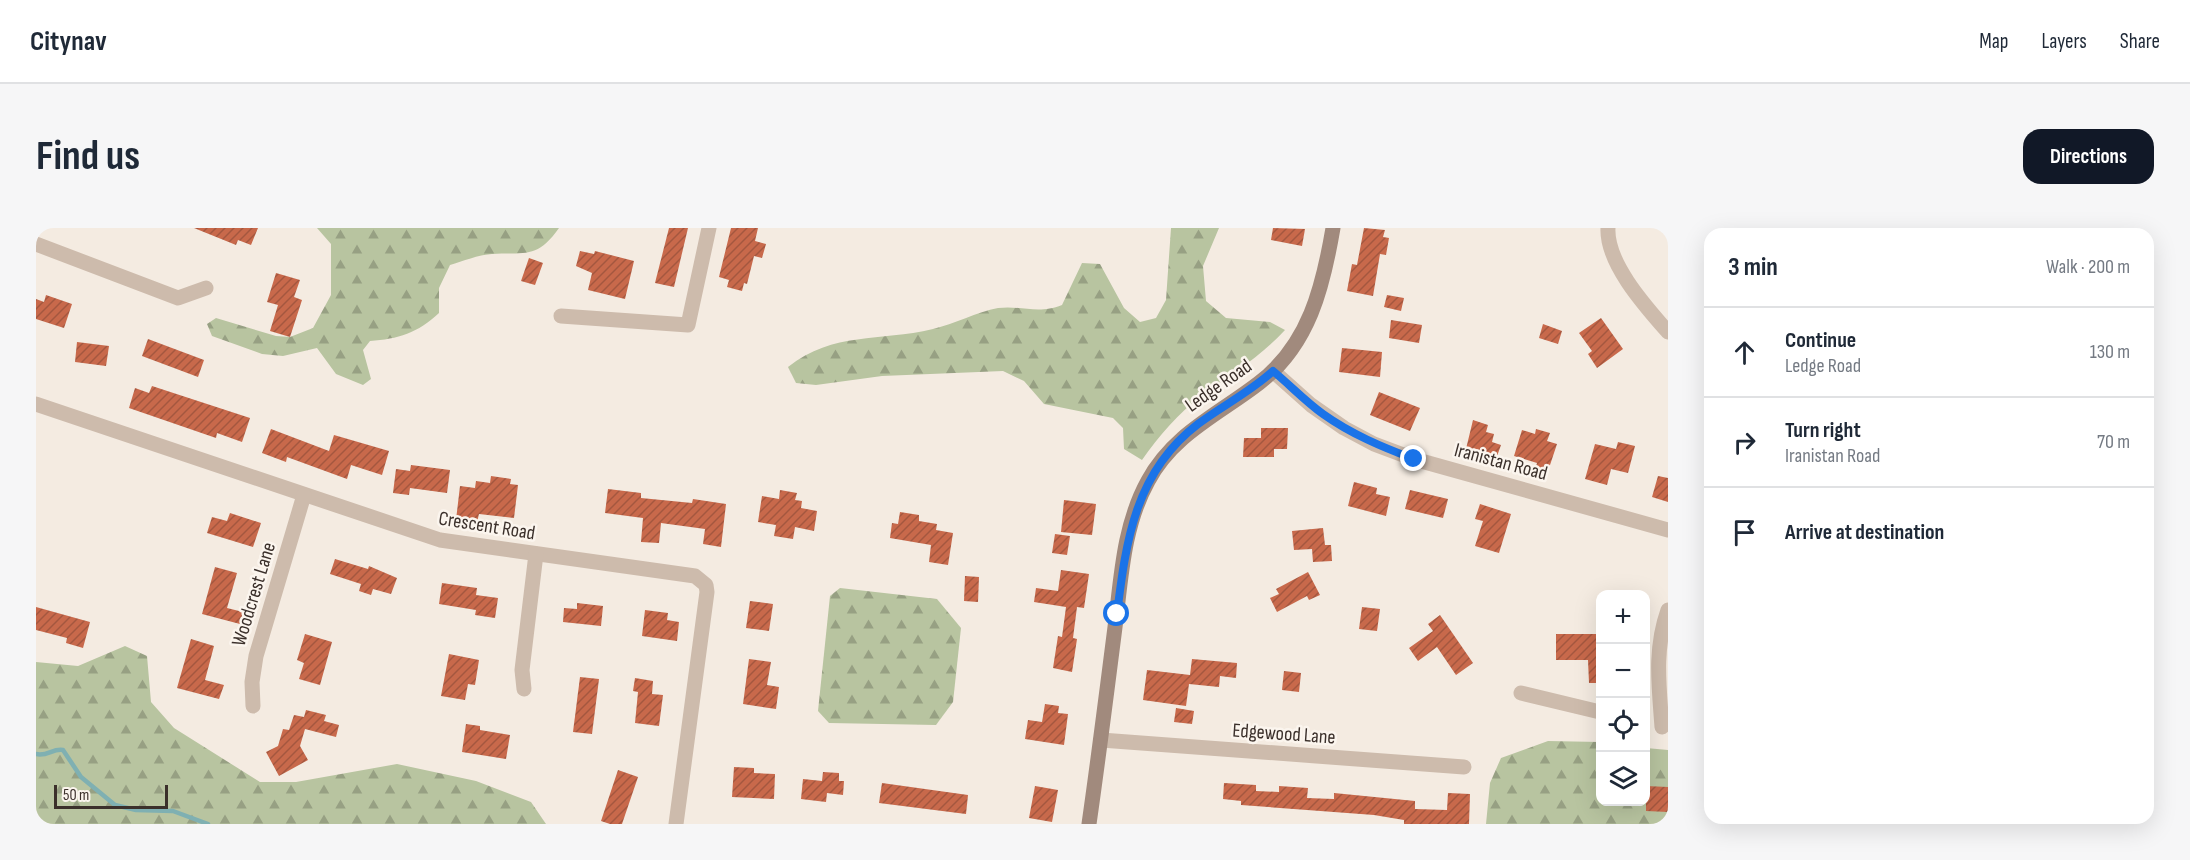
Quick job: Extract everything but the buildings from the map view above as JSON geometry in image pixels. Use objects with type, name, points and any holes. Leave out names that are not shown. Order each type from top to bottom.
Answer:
[{"type":"street","points":[[561,316],[688,325],[709,228]]},
{"type":"street","name":"Ledge Road","points":[[1089,824],[1124,559],[1140,496],[1156,468],[1178,442],[1199,423],[1273,371],[1296,343],[1314,309],[1325,275],[1333,228]]},
{"type":"street","points":[[1608,228],[1609,242],[1619,266],[1644,304],[1668,332]]},
{"type":"street","points":[[36,244],[178,298],[206,288]]},
{"type":"street","name":"Iranistan Road","points":[[1273,371],[1322,413],[1374,444],[1414,459],[1668,530]]},
{"type":"street","name":"Crescent Road","points":[[36,404],[440,540],[695,576],[706,585],[706,600],[676,824]]},
{"type":"street","name":"Woodcrest Lane","points":[[253,706],[252,682],[256,656],[304,495]]},
{"type":"street","points":[[524,689],[522,670],[536,554]]},
{"type":"street","points":[[1650,724],[1665,728],[1658,655],[1659,640],[1668,610]]},
{"type":"street","points":[[1521,693],[1596,711]]},
{"type":"street","name":"Edgewood Lane","points":[[1101,740],[1464,767]]},
{"type":"green space","points":[[317,228],[559,228],[544,245],[530,252],[487,255],[450,265],[439,288],[439,313],[423,326],[407,334],[370,341],[363,350],[371,379],[363,385],[336,374],[317,348],[283,356],[262,354],[212,336],[207,324],[216,318],[276,336],[290,337],[313,328],[331,295],[331,244]]},
{"type":"green space","points":[[1171,228],[1219,228],[1203,266],[1206,301],[1226,318],[1270,322],[1285,330],[1255,357],[1177,417],[1142,460],[1124,449],[1123,428],[1113,418],[1044,404],[1024,381],[1003,371],[882,376],[816,385],[796,383],[788,367],[822,348],[840,343],[933,329],[998,308],[1037,310],[1062,305],[1082,263],[1100,264],[1124,308],[1140,322],[1156,318],[1166,300]]},
{"type":"green space","points":[[840,588],[937,599],[961,628],[953,702],[936,725],[829,723],[818,711],[830,596]]},
{"type":"green space","points":[[125,646],[147,656],[151,702],[174,728],[260,782],[296,782],[397,764],[476,781],[531,802],[546,824],[36,824],[36,662],[78,666]]},
{"type":"green space","points":[[1548,741],[1596,742],[1596,806],[1650,806],[1650,748],[1668,750],[1668,824],[1486,824],[1490,783],[1501,758]]},
{"type":"waterway","points":[[36,754],[63,750],[81,777],[115,805],[136,810],[173,811],[208,824]]},
{"type":"route","points":[[1117,614],[1129,530],[1148,480],[1166,454],[1190,430],[1246,393],[1273,371],[1311,405],[1344,428],[1374,444],[1414,459]]}]
